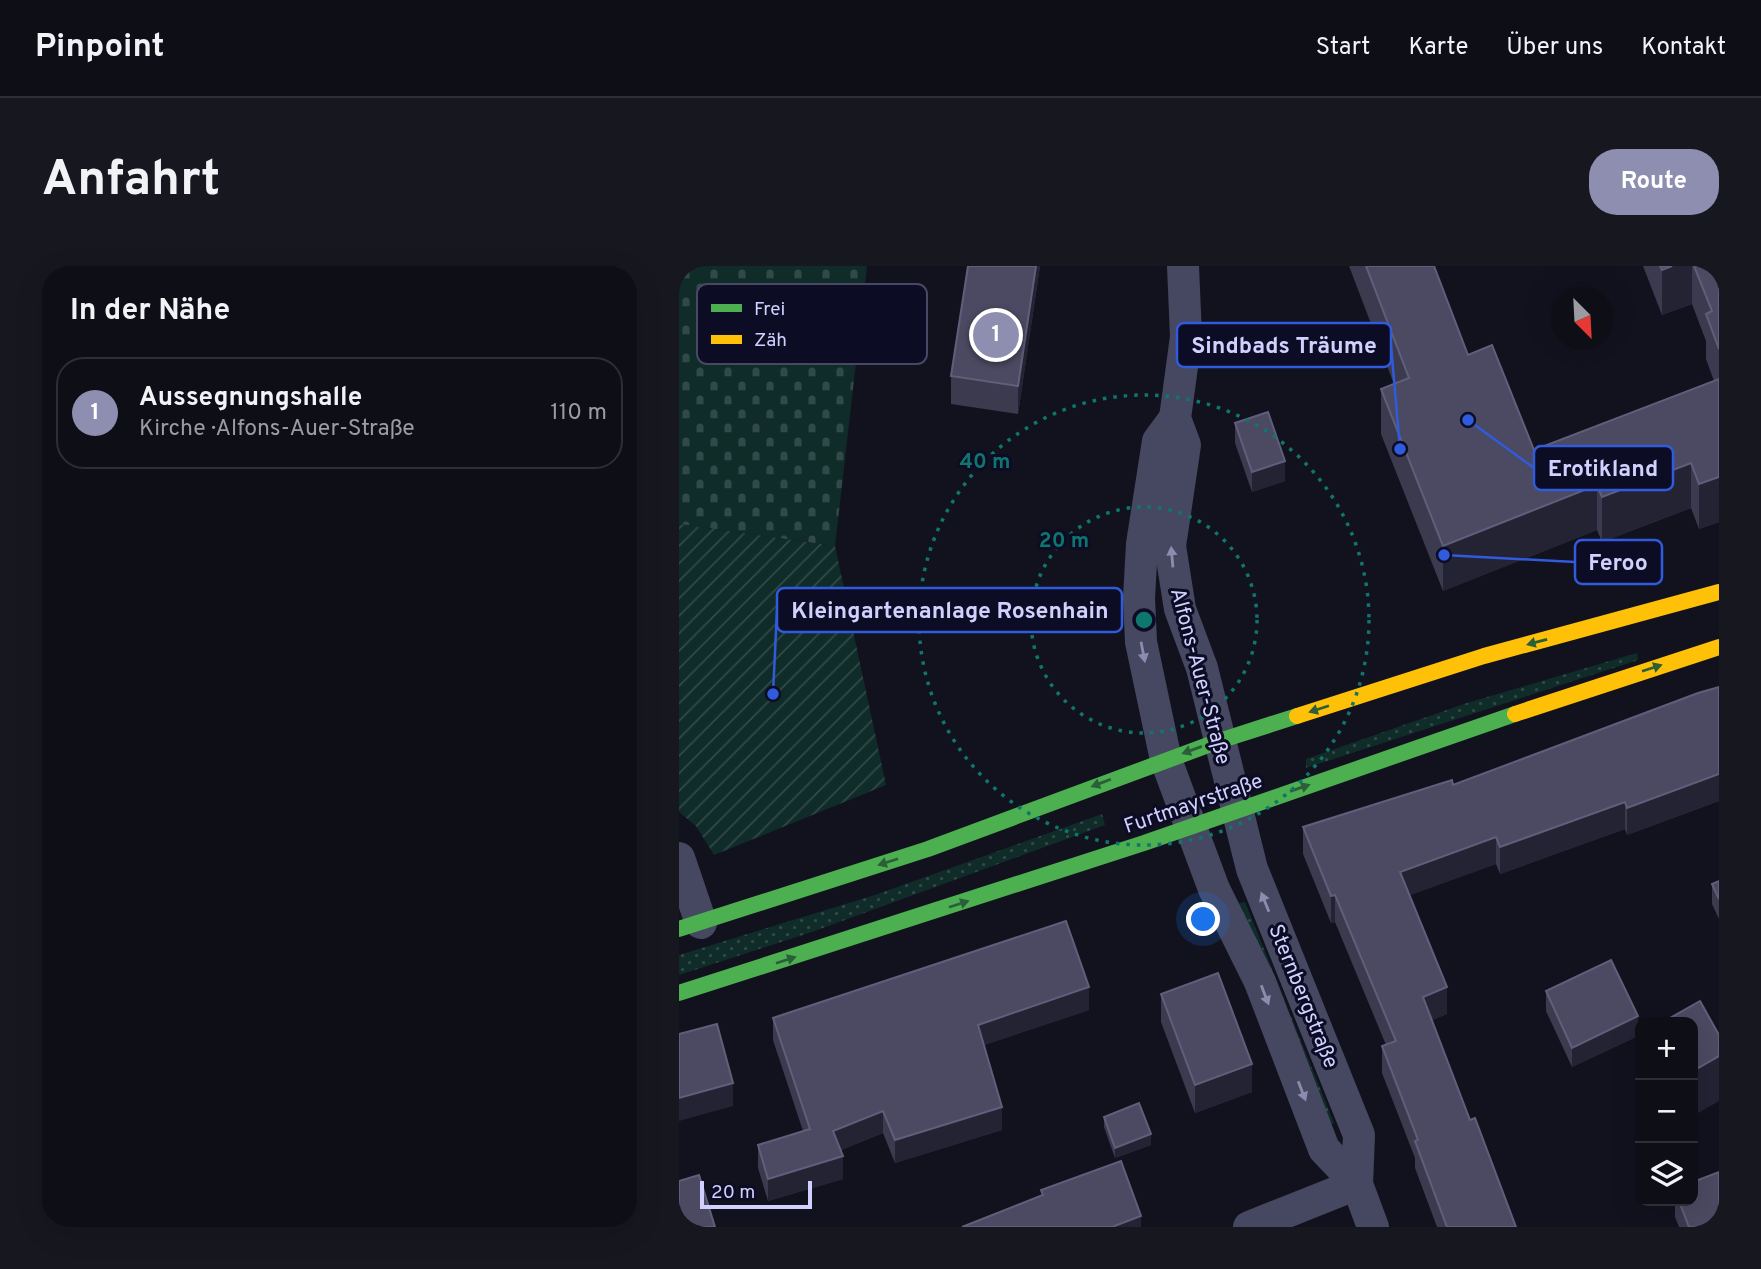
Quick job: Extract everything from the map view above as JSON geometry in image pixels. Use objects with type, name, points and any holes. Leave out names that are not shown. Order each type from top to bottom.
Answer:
[{"type":"main road","points":[[690,926],[928,849],[1219,741],[1484,656],[1719,592]]},
{"type":"main road","name":"Furtmayrstraße","points":[[679,993],[1189,828],[1235,810],[1719,647]]},
{"type":"street","name":"Alfons-Auer-Straße","points":[[1183,266],[1186,337],[1175,418],[1185,445],[1170,546],[1180,609],[1202,667],[1235,810]]},
{"type":"street","name":"Alfons-Auer-Straße","points":[[1175,418],[1158,441],[1142,544],[1139,598],[1141,642],[1166,760],[1189,828]]},
{"type":"street","name":"Sternbergstraße","points":[[1235,810],[1252,869],[1359,1135],[1357,1184],[1373,1227]]},
{"type":"street","name":"Sternbergstraße","points":[[1189,828],[1214,889],[1260,982],[1324,1149],[1357,1184]]},
{"type":"street","points":[[679,858],[690,926]]},
{"type":"street","points":[[1249,1227],[1357,1184]]},
{"type":"green space","points":[[679,266],[867,266],[865,284],[697,284],[697,364],[856,364],[835,546],[679,524]]},
{"type":"green space","points":[[679,524],[835,546],[886,785],[714,855],[696,826],[679,812]]},
{"type":"green space","points":[[1637,653],[1638,660],[1306,768],[1306,759],[1467,703]]},
{"type":"green space","points":[[1102,814],[1105,825],[812,932],[679,975],[679,955],[875,895]]},
{"type":"green space","points":[[1245,902],[1334,1123],[1329,1125],[1239,903]]},
{"type":"building","points":[[968,266],[1036,266],[1018,386],[951,376]]},
{"type":"building","points":[[1366,266],[1434,266],[1468,355],[1492,345],[1534,450],[1719,379],[1719,477],[1699,484],[1691,463],[1602,497],[1597,485],[1443,546],[1381,389],[1409,378]]},
{"type":"building","points":[[1694,266],[1719,266],[1719,349],[1706,314],[1712,311]]},
{"type":"building","points":[[1268,412],[1285,461],[1252,472],[1235,423]]},
{"type":"building","points":[[1719,687],[1719,774],[1627,808],[1625,802],[1500,847],[1496,837],[1400,872],[1447,987],[1423,997],[1470,1120],[1475,1118],[1516,1227],[1447,1227],[1415,1141],[1418,1140],[1382,1046],[1396,1041],[1335,895],[1331,896],[1303,827],[1452,780],[1453,785]]},
{"type":"building","points":[[1719,881],[1719,899],[1712,884]]},
{"type":"building","points":[[1066,921],[1089,987],[978,1025],[1002,1107],[895,1140],[883,1111],[833,1131],[843,1156],[768,1179],[758,1145],[810,1129],[773,1018]]},
{"type":"building","points":[[1611,960],[1638,1016],[1572,1048],[1546,991]]},
{"type":"building","points":[[1218,973],[1252,1064],[1195,1085],[1161,994]]},
{"type":"building","points":[[1700,1001],[1719,1035],[1719,1056],[1698,1068],[1698,1017],[1672,1017]]},
{"type":"building","points":[[717,1024],[733,1083],[679,1098],[679,1034]]},
{"type":"building","points":[[1139,1103],[1151,1134],[1115,1148],[1104,1117]]},
{"type":"building","points":[[1121,1161],[1141,1216],[1112,1227],[962,1227],[1043,1195],[1041,1190]]},
{"type":"building","points":[[1719,1172],[1719,1227],[1689,1227],[1681,1206],[1698,1206],[1698,1180]]},
{"type":"building","points":[[699,1175],[715,1227],[679,1227],[679,1181]]},
{"type":"traffic: fast","points":[[679,993],[1144,843],[1515,714]]},
{"type":"traffic: fast","points":[[679,929],[928,849],[1219,741],[1297,716]]},
{"type":"traffic: slow","points":[[1297,716],[1484,656],[1719,592]]},
{"type":"traffic: slow","points":[[1515,714],[1719,647]]},
{"type":"place","name":"Aussegnungshalle","points":[[996,335]]},
{"type":"place","name":"Erotikland","points":[[1468,420]]},
{"type":"place","name":"Sindbads Träume","points":[[1400,449]]},
{"type":"place","name":"Feroo","points":[[1444,555]]},
{"type":"place","name":"Kleingartenanlage Rosenhain","points":[[773,694]]}]
